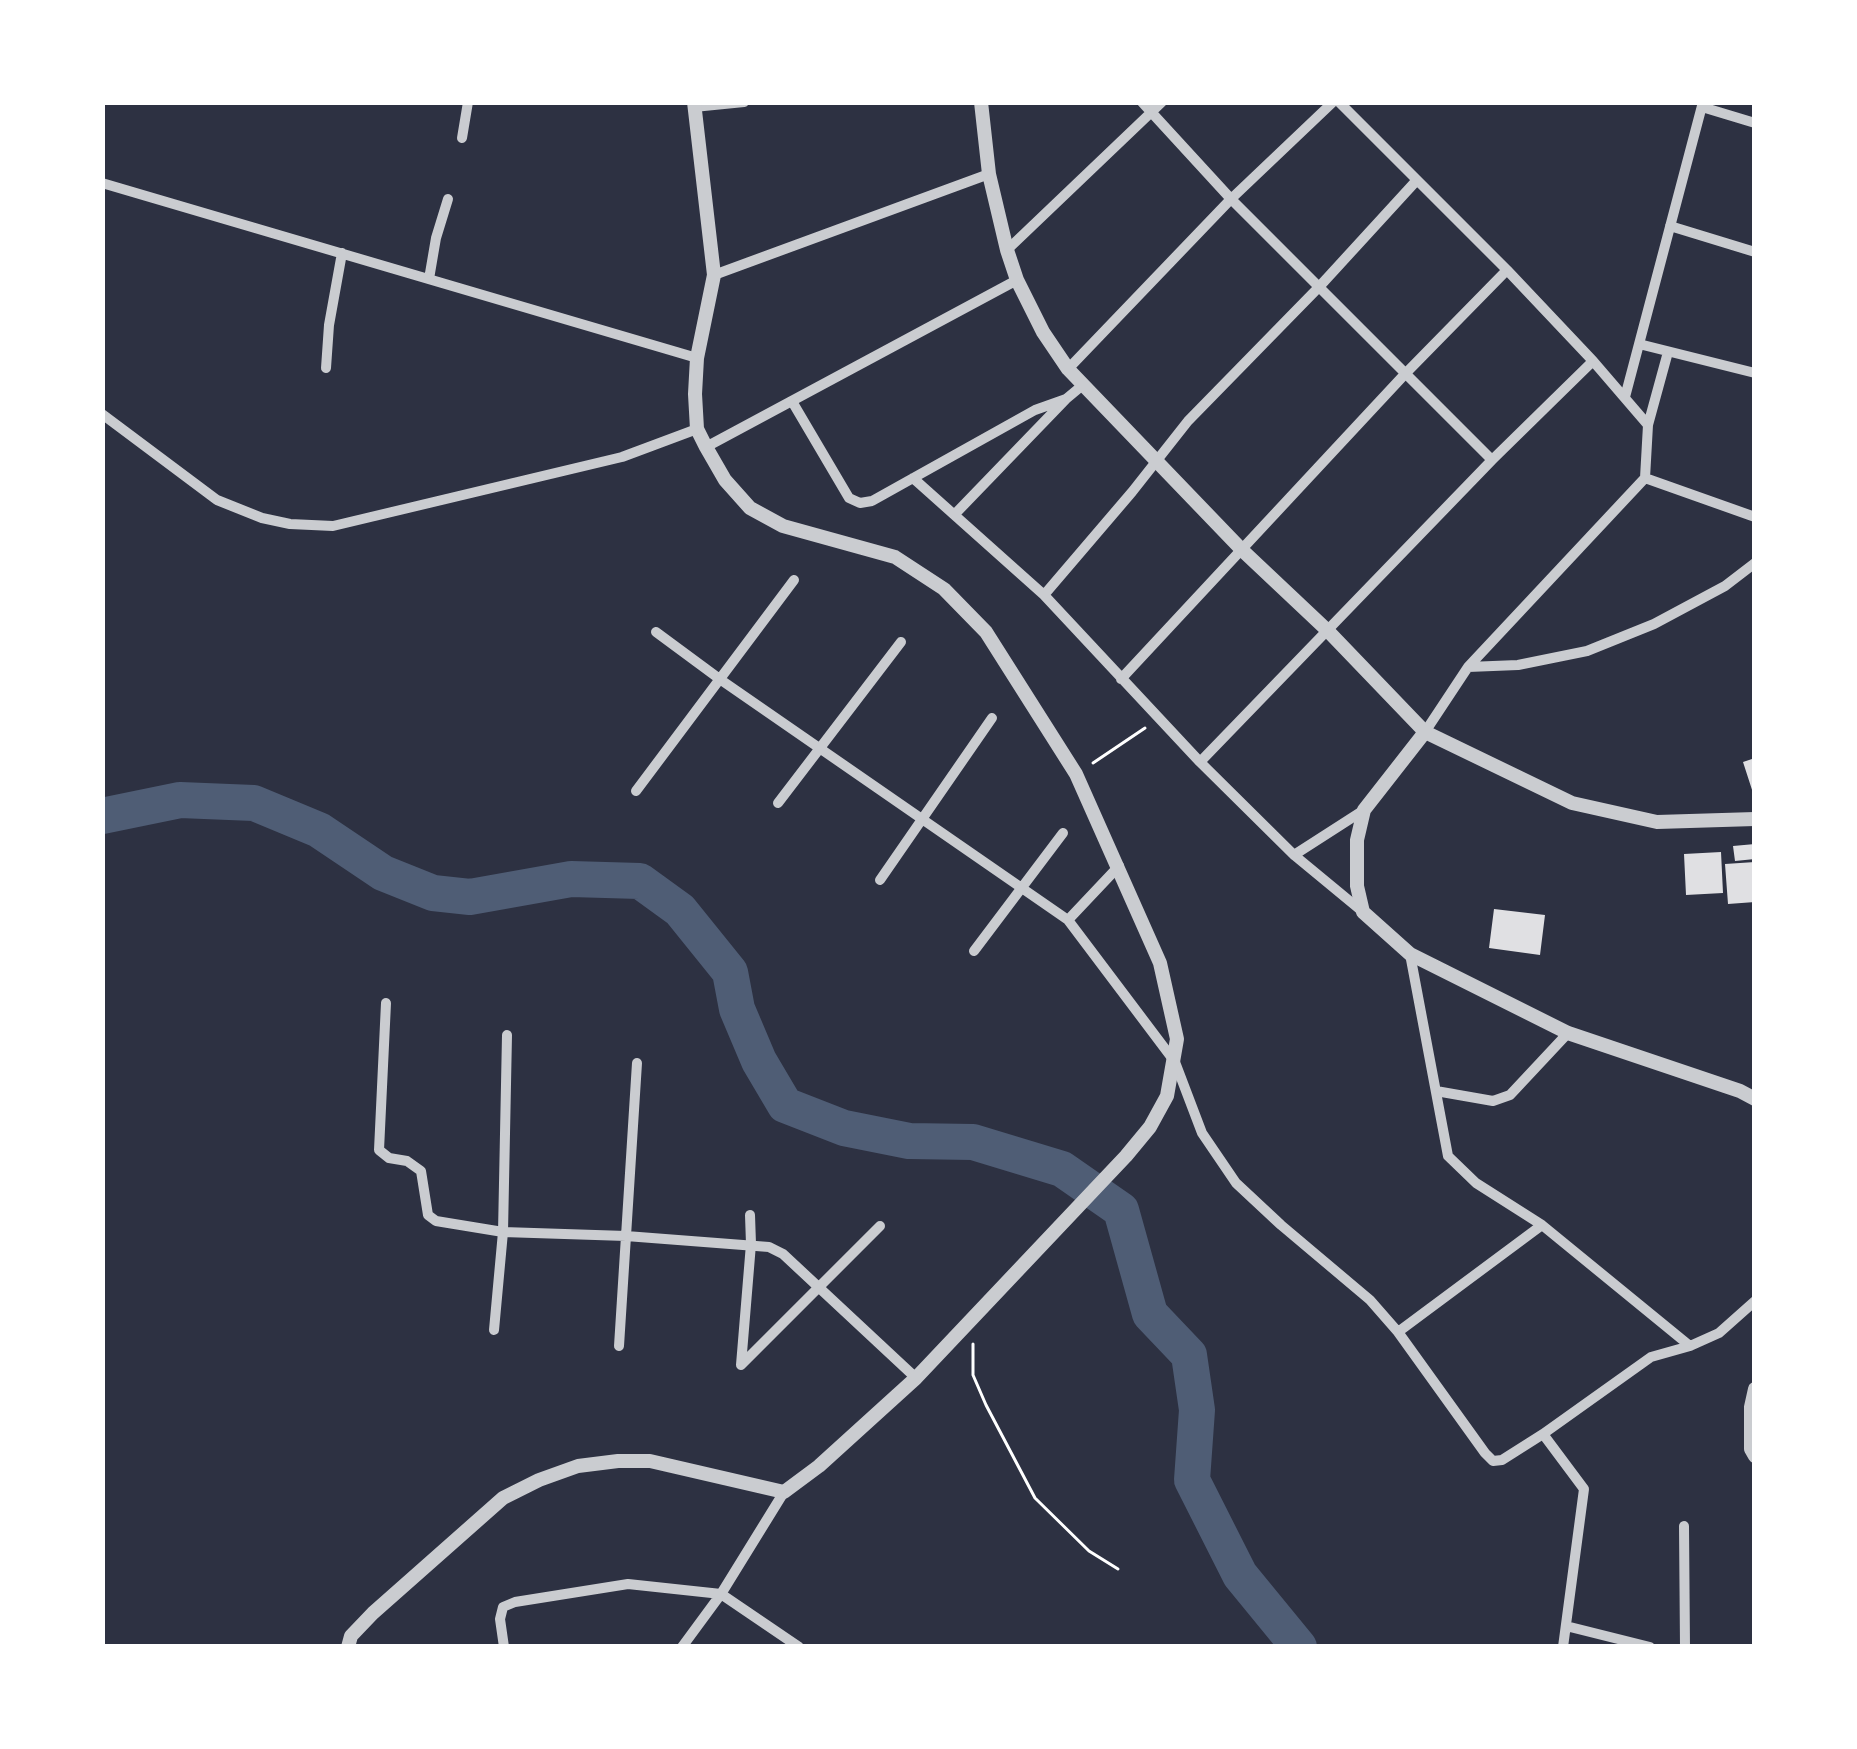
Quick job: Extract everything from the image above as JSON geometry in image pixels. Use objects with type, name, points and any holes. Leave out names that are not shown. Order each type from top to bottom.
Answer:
[{"type":"street","points":[[462,138],[468,102]]},
{"type":"street","points":[[683,1646],[784,1492],[916,1378],[1150,1127],[1167,1096],[1177,1039],[1160,963],[1076,774],[986,632],[944,589],[895,557],[783,526],[751,508],[725,480],[697,429],[697,358],[714,275],[694,104],[744,102]]},
{"type":"street","points":[[1006,250],[1146,107],[1162,102]]},
{"type":"street","points":[[1069,369],[1231,199],[1336,102],[1507,270],[1648,425]]},
{"type":"street","points":[[984,105],[989,175],[1006,250],[1043,332],[1069,369],[1425,732],[1572,803],[1657,822],[1755,819]]},
{"type":"street","points":[[1625,397],[1703,105],[1755,123]]},
{"type":"street","points":[[1146,107],[1231,199],[1492,460]]},
{"type":"street","points":[[714,275],[989,175]]},
{"type":"street","points":[[1044,595],[1188,421],[1417,180]]},
{"type":"street","points":[[102,183],[697,358]]},
{"type":"street","points":[[428,279],[448,199]]},
{"type":"street","points":[[1670,226],[1755,252]]},
{"type":"street","points":[[326,368],[341,253]]},
{"type":"street","points":[[1121,679],[1507,270]]},
{"type":"street","points":[[706,447],[1017,280]]},
{"type":"street","points":[[1639,344],[1755,373]]},
{"type":"street","points":[[1294,855],[1364,810],[1468,667],[1646,478],[1648,425],[1668,352]]},
{"type":"street","points":[[1200,762],[1593,361]]},
{"type":"street","points":[[955,514],[1084,384]]},
{"type":"street","points":[[793,403],[849,498],[860,503],[872,502],[1036,410],[1066,400]]},
{"type":"street","points":[[102,414],[217,500],[276,521],[333,526],[622,457],[697,429]]},
{"type":"street","points":[[913,478],[1044,595],[1294,855],[1410,954],[1568,1033],[1755,1099]]},
{"type":"street","points":[[1646,478],[1755,517]]},
{"type":"street","points":[[1468,667],[1518,665],[1587,651],[1654,624],[1725,586],[1755,563]]},
{"type":"street","points":[[635,791],[794,580]]},
{"type":"street","points":[[656,632],[1068,920],[1174,1062],[1202,1133],[1236,1183],[1370,1300],[1493,1461],[1543,1434],[1651,1357],[1718,1334],[1755,1301]]},
{"type":"street","points":[[778,803],[901,642]]},
{"type":"street","points":[[880,880],[992,718]]},
{"type":"street","points":[[1363,912],[1357,886],[1357,840],[1364,810]]},
{"type":"street","points":[[974,952],[1064,833]]},
{"type":"street","points":[[1068,920],[1119,866]]},
{"type":"street","points":[[1410,954],[1448,1156],[1476,1183],[1542,1225],[1690,1346]]},
{"type":"street","points":[[386,1003],[380,1150],[421,1171],[428,1215],[436,1221],[503,1232],[769,1247],[783,1254],[916,1378]]},
{"type":"street","points":[[1436,1091],[1492,1101],[1510,1095],[1568,1033]]},
{"type":"street","points":[[494,1330],[503,1232],[506,1034]]},
{"type":"street","points":[[619,1346],[637,1063]]},
{"type":"street","points":[[750,1215],[741,1365],[880,1226]]},
{"type":"street","points":[[1398,1333],[1542,1225]]},
{"type":"street","points":[[1755,1389],[1751,1407],[1755,1456]]},
{"type":"street","points":[[1543,1434],[1584,1489],[1563,1647]]},
{"type":"street","points":[[349,1642],[373,1613],[503,1498],[578,1466],[650,1462],[784,1492]]},
{"type":"street","points":[[1684,1526],[1685,1647]]},
{"type":"street","points":[[504,1647],[503,1607],[628,1584],[721,1594],[800,1647]]},
{"type":"street","points":[[1566,1626],[1650,1647]]},
{"type":"path","points":[[1076,774],[1161,717]]},
{"type":"path","points":[[976,1315],[980,1330],[972,1346],[974,1375],[1035,1498],[1089,1551],[1118,1569]]},
{"type":"building","points":[[1755,758],[1755,796],[1754,796],[1743,762]]},
{"type":"building","points":[[1755,844],[1755,859],[1735,861],[1733,846]]},
{"type":"building","points":[[1721,852],[1723,893],[1686,895],[1684,854]]},
{"type":"building","points":[[1755,862],[1755,902],[1728,904],[1725,864]]},
{"type":"building","points":[[1494,909],[1545,915],[1540,955],[1489,948]]},
{"type":"waterway","points":[[102,816],[180,800],[254,803],[319,830],[383,873],[433,893],[470,897],[571,879],[640,881],[680,910],[730,972],[737,1009],[785,1105],[844,1128],[909,1141],[973,1142],[1062,1169],[1121,1210],[1150,1314],[1189,1355],[1197,1410],[1192,1480],[1240,1575],[1299,1647]]}]
